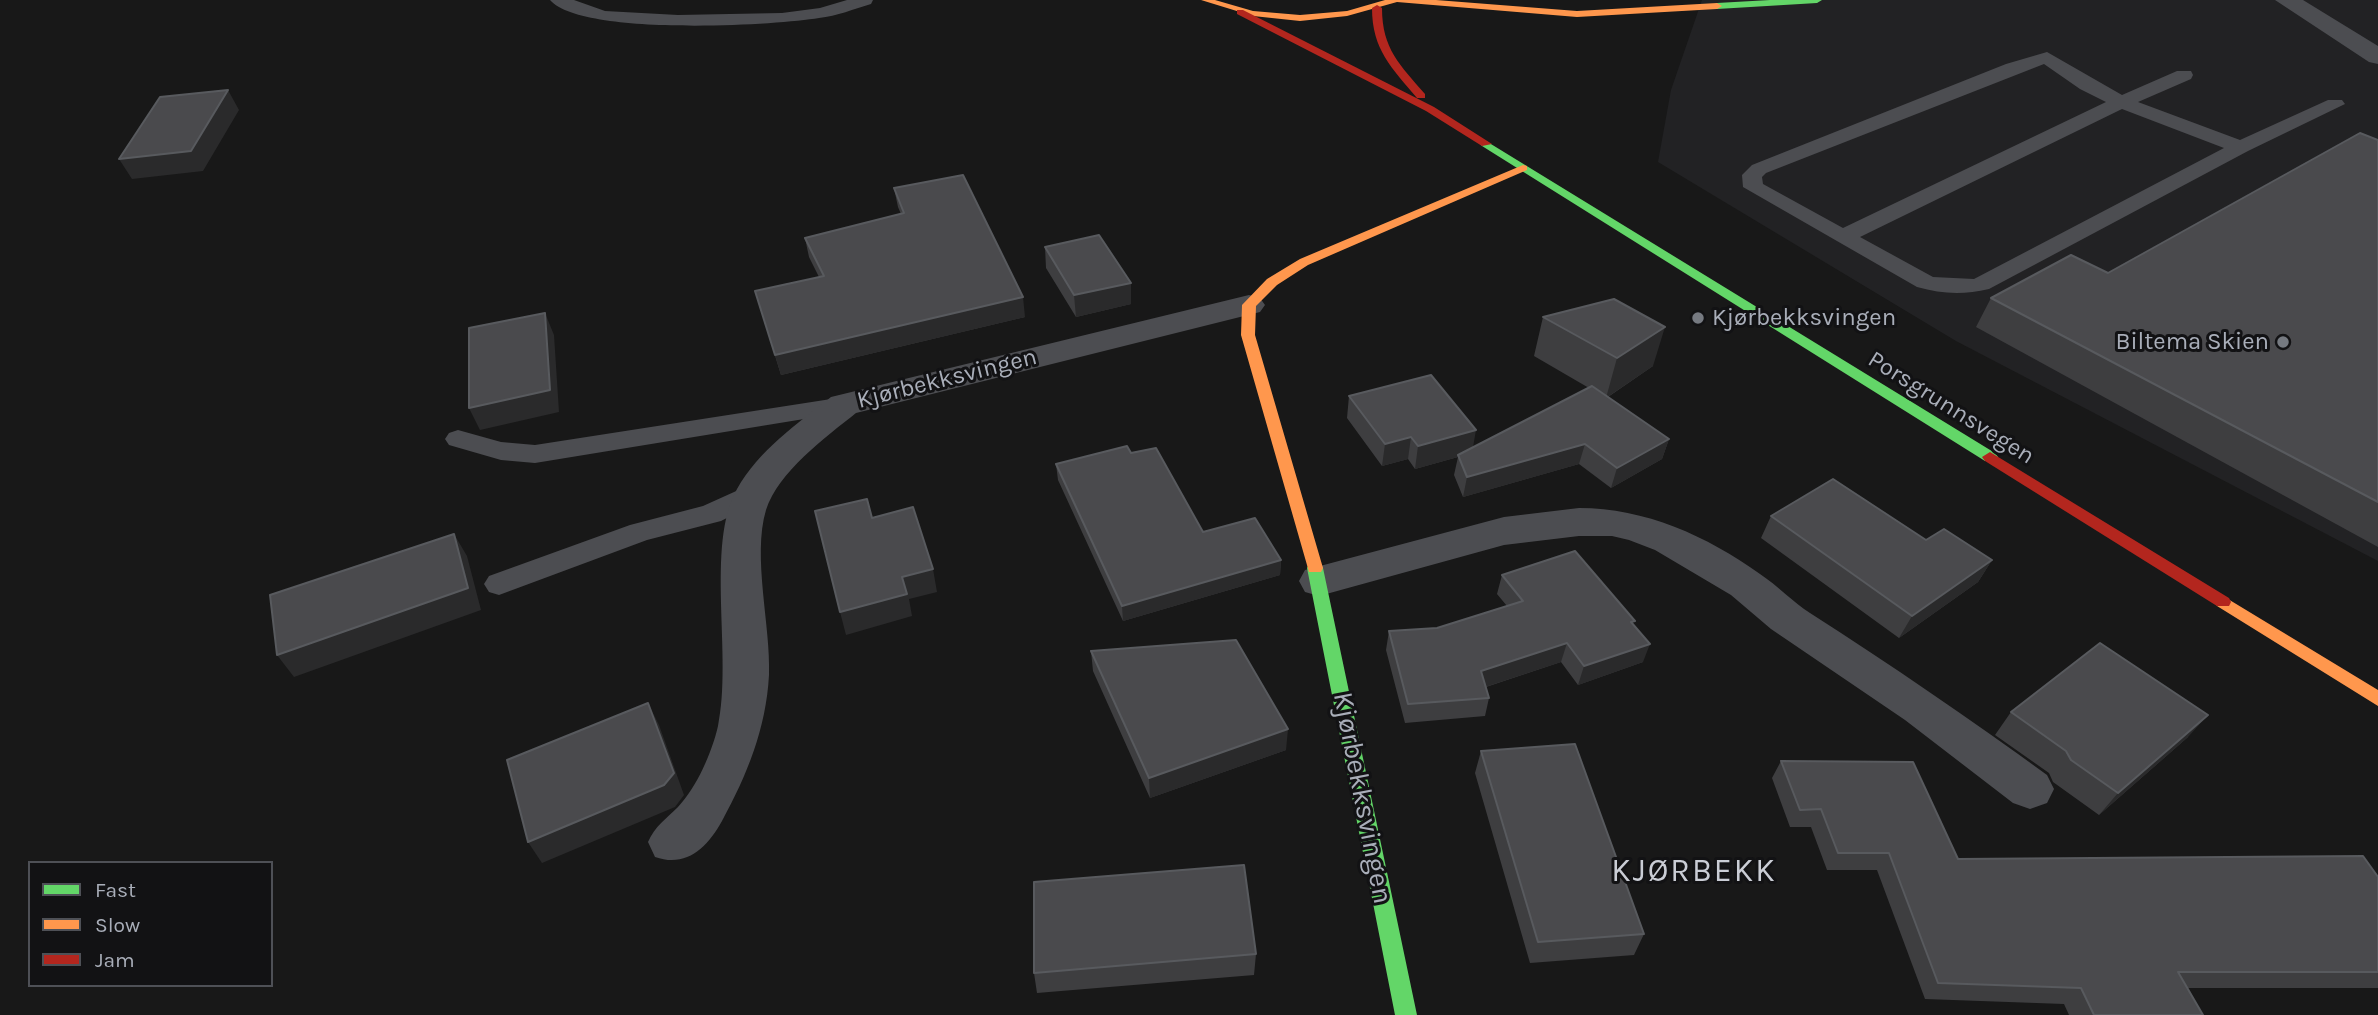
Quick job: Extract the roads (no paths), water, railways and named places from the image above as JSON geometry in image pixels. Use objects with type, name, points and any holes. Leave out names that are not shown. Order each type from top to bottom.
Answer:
[{"type":"main road","points":[[1206,0],[1240,12],[1297,18],[1326,18],[1377,8],[1394,0]]},
{"type":"main road","points":[[1400,0],[1577,14],[1817,0]]},
{"type":"main road","points":[[1593,0],[1671,10]]},
{"type":"main road","name":"Porsgrunnsvegen","points":[[1377,8],[1374,29],[1386,55],[1430,109]]},
{"type":"main road","name":"Porsgrunnsvegen","points":[[1240,12],[1430,109],[2378,699]]},
{"type":"main road","points":[[1250,306],[1272,282],[1304,262],[1523,168]]},
{"type":"main road","name":"Kjørbekksvingen","points":[[1250,306],[1248,335],[1319,581],[1406,1015]]},
{"type":"street","points":[[2287,0],[2378,57]]},
{"type":"street","name":"Kjørbekksvingen","points":[[672,842],[697,820],[723,775],[740,727],[747,674],[743,571],[746,513],[754,492],[799,440],[844,405],[1250,306]]},
{"type":"street","points":[[1319,581],[1504,531],[1579,522],[1612,522],[1638,528],[1669,540],[1745,584],[1786,618],[1921,707],[2030,789]]},
{"type":"lane","points":[[558,0],[603,16],[678,20],[782,18],[821,13],[865,0]]},
{"type":"lane","points":[[2241,147],[2076,81],[2047,57],[1946,94],[1759,169],[1752,175],[1753,187],[1762,194],[1925,282],[1942,287],[1968,288],[1981,284],[2241,147],[2335,104]]},
{"type":"lane","points":[[1842,237],[2124,101],[2184,75]]},
{"type":"lane","points":[[458,439],[501,451],[535,454],[844,405]]},
{"type":"lane","points":[[499,584],[640,532],[711,514],[754,492]]},
{"type":"place","name":"Kjørbekksvingen","points":[[1698,318]]},
{"type":"place","name":"Biltema Skien","points":[[2283,342]]},
{"type":"district","name":"KJØRBEKK","points":[[1694,872]]}]
